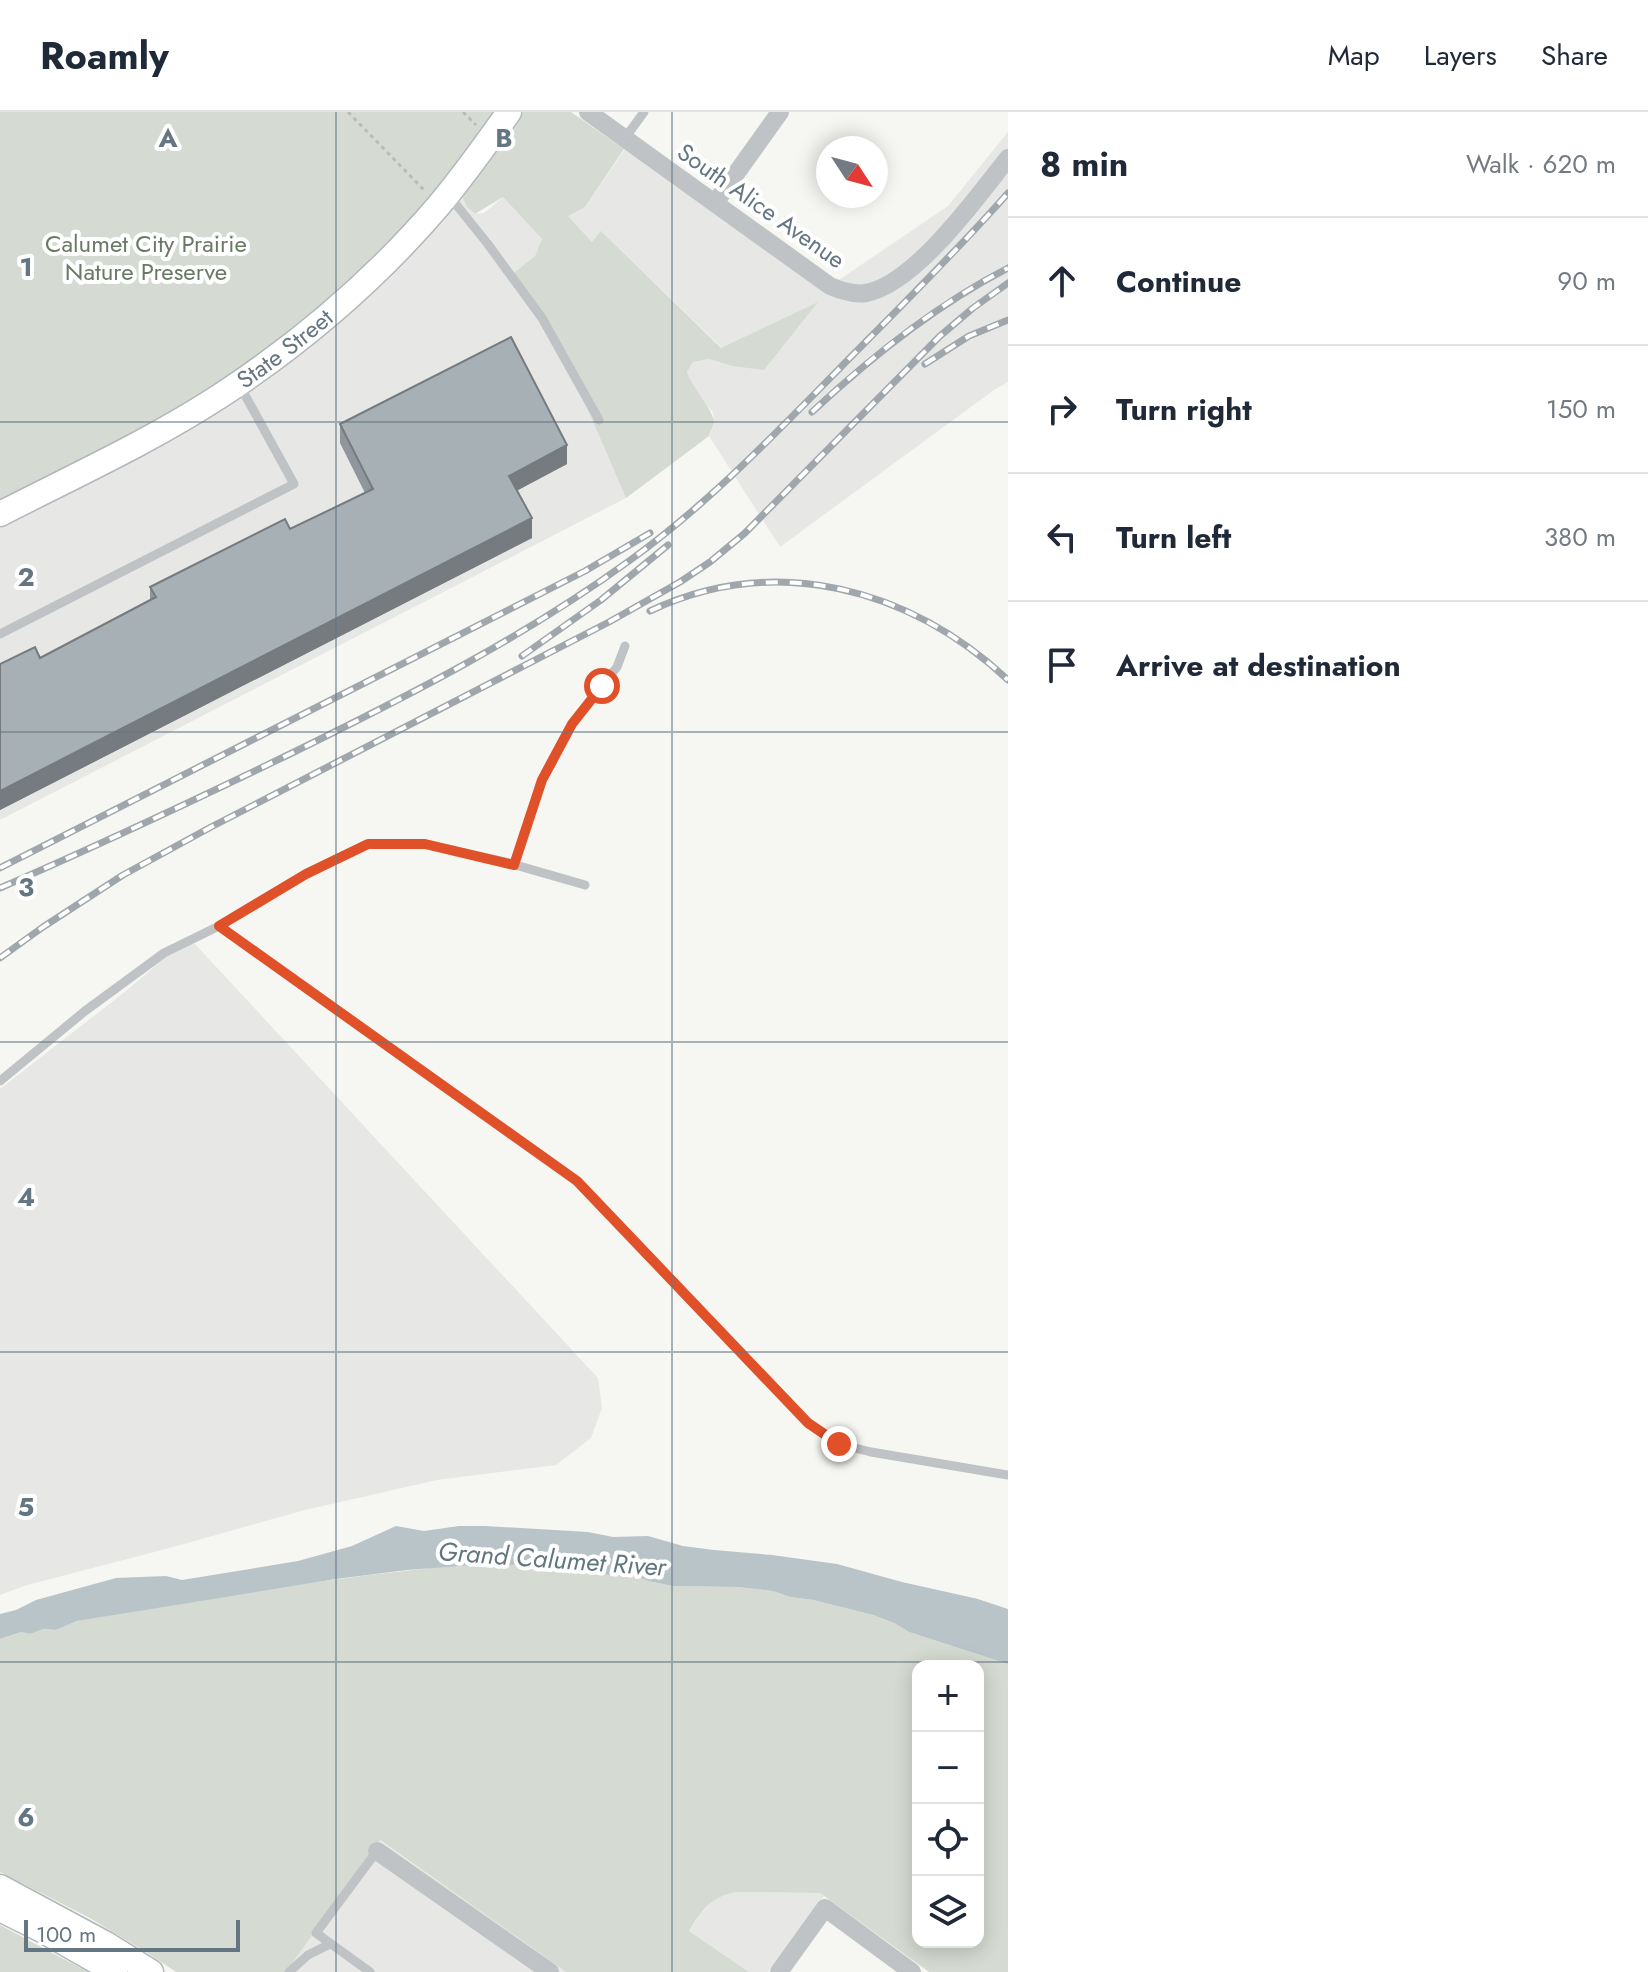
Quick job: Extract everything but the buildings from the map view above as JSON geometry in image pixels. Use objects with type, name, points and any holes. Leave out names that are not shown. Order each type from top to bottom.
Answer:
[{"type":"street","name":"State Street","points":[[0,514],[161,432],[238,383],[331,313],[384,263],[443,200],[509,112]]},
{"type":"street","name":"South Alice Avenue","points":[[588,112],[830,286],[846,293],[864,294],[886,287],[910,271],[957,222],[1008,158]]},
{"type":"street","points":[[715,203],[780,112]]},
{"type":"street","points":[[377,1851],[550,1972]]},
{"type":"street","points":[[0,1887],[144,1968]]},
{"type":"street","points":[[779,1972],[825,1908],[912,1972]]},
{"type":"street","points":[[0,1909],[115,1972]]},
{"type":"lane","points":[[625,138],[644,112]]},
{"type":"lane","points":[[443,200],[487,243],[542,318],[599,420]]},
{"type":"lane","points":[[0,634],[294,484],[238,383]]},
{"type":"lane","points":[[514,865],[542,780],[572,724],[617,667],[625,646]]},
{"type":"lane","points":[[0,1081],[85,1011],[164,953],[219,926],[306,874],[368,844],[425,844],[585,885]]},
{"type":"lane","points":[[219,926],[577,1181],[808,1423],[839,1444],[1008,1475]]},
{"type":"lane","points":[[370,1972],[316,1933],[377,1851]]},
{"type":"lane","points":[[289,1972],[308,1955],[330,1944]]},
{"type":"path","points":[[348,112],[443,200]]},
{"type":"shaded area","points":[[1008,132],[1008,382],[780,547],[709,436],[714,424],[713,412],[699,397],[687,372],[693,362],[709,359],[732,366],[816,303],[722,348],[602,232],[592,242],[567,215],[585,207],[630,142],[830,286],[948,206]]},
{"type":"shaded area","points":[[462,196],[475,214],[484,213],[503,197],[542,239],[535,256],[554,332],[626,498],[0,820],[0,528],[127,463]]},
{"type":"shaded area","points":[[194,943],[598,1378],[602,1408],[591,1438],[556,1465],[437,1480],[305,1510],[0,1595],[0,1089],[166,957]]},
{"type":"shaded area","points":[[379,1840],[566,1972],[286,1972]]},
{"type":"shaded area","points":[[736,1892],[820,1893],[824,1896],[768,1972],[749,1972],[689,1931],[714,1900]]},
{"type":"green space","name":"Calumet City Prairie Nature Preserve","points":[[0,112],[499,112],[392,243],[287,338],[171,414],[0,506]]},
{"type":"green space","points":[[523,112],[571,112],[624,149],[585,207],[568,216],[592,242],[601,231],[721,348],[818,302],[764,370],[709,359],[693,362],[687,372],[713,418],[709,436],[626,498],[554,332],[514,273],[535,256],[542,239],[503,197],[475,214],[462,196]]},
{"type":"green space","points":[[477,1563],[533,1563],[627,1578],[639,1577],[672,1586],[773,1591],[873,1615],[909,1632],[1008,1664],[1008,1972],[929,1972],[820,1893],[736,1892],[720,1897],[708,1906],[689,1931],[749,1972],[566,1972],[380,1840],[286,1972],[176,1972],[88,1917],[0,1872],[0,1639],[21,1632],[30,1634],[42,1629],[56,1630],[77,1621],[327,1581]]},
{"type":"green space","points":[[0,1925],[88,1972],[0,1972]]},
{"type":"water","name":"Grand Calumet River","points":[[396,1526],[424,1531],[485,1526],[588,1532],[613,1537],[648,1536],[683,1546],[837,1564],[1008,1609],[1008,1664],[909,1632],[873,1615],[773,1591],[672,1586],[639,1577],[627,1578],[532,1564],[505,1566],[500,1563],[336,1579],[77,1621],[56,1630],[43,1629],[30,1634],[21,1632],[0,1639],[0,1614],[36,1600],[116,1578],[166,1576],[182,1580],[298,1561],[352,1546]]},
{"type":"railway","points":[[0,888],[381,709],[466,664],[589,589],[658,539],[739,469],[926,281],[1008,193]]},
{"type":"railway","points":[[812,412],[906,333],[955,298],[1008,268]]},
{"type":"railway","points":[[0,958],[123,875],[609,622],[710,562],[745,533],[940,336],[1008,283]]},
{"type":"railway","points":[[925,364],[969,336],[1008,320]]},
{"type":"railway","points":[[0,868],[585,571],[650,533]]},
{"type":"railway","points":[[522,656],[601,600],[668,545]]},
{"type":"railway","points":[[650,611],[697,593],[745,584],[792,583],[839,589],[885,602],[928,622],[970,648],[1008,680]]},
{"type":"route","points":[[602,686],[572,724],[542,780],[514,865],[425,844],[368,844],[306,874],[219,926],[577,1181],[808,1423],[839,1444]]}]
